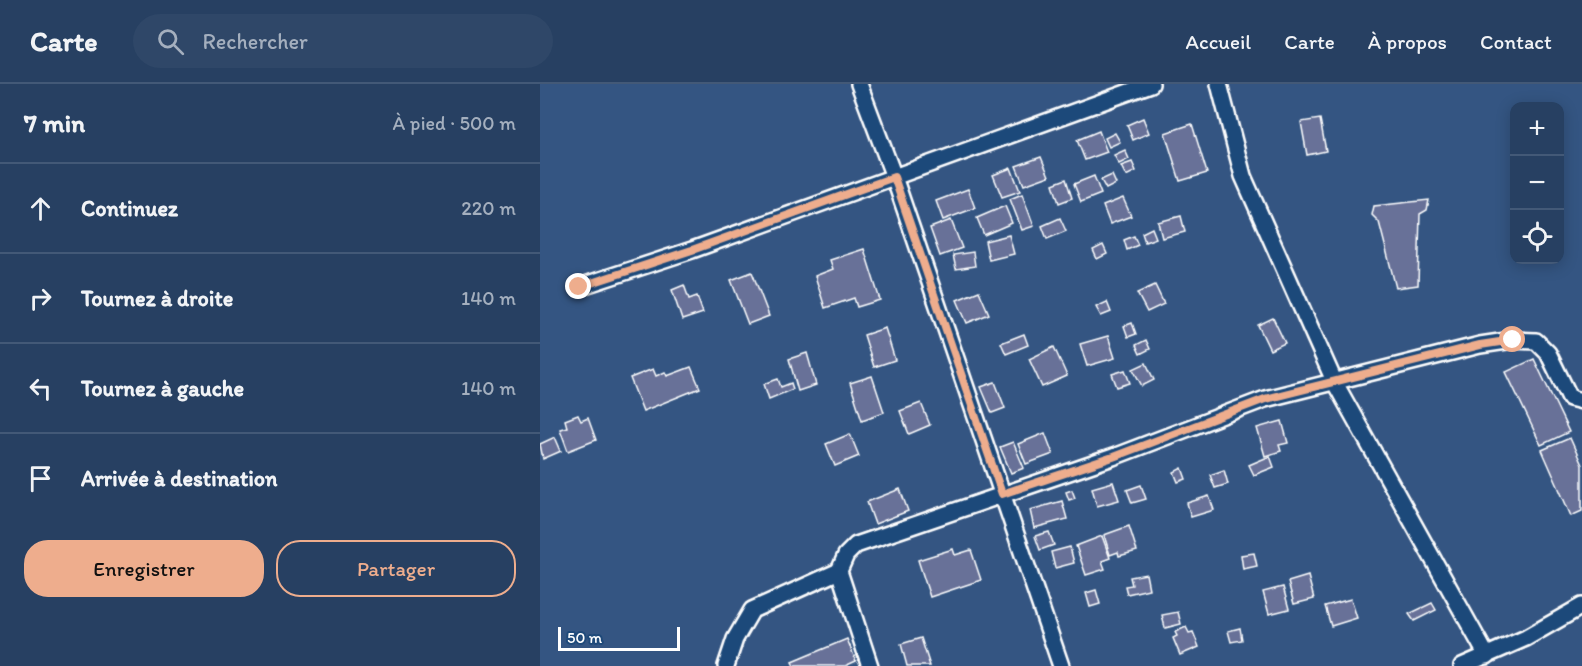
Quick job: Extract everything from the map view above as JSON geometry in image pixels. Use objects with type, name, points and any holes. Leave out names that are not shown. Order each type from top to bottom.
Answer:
[{"type":"street","points":[[859,84],[894,177],[1061,666]]},
{"type":"street","points":[[579,287],[692,250],[1151,84]]},
{"type":"street","points":[[1219,84],[1244,176],[1335,383],[1487,656]]},
{"type":"street","points":[[870,666],[839,571],[846,555],[856,545],[1113,457],[1265,399],[1480,345],[1513,340],[1536,341],[1548,354],[1570,398],[1582,401]]},
{"type":"street","points":[[726,666],[738,632],[752,610],[839,571]]},
{"type":"street","points":[[1462,666],[1487,656],[1582,606]]},
{"type":"building","points":[[1143,118],[1149,133],[1133,140],[1127,125]]},
{"type":"building","points":[[1320,119],[1326,151],[1307,155],[1301,122]]},
{"type":"building","points":[[1192,124],[1207,173],[1180,181],[1165,133]]},
{"type":"building","points":[[1099,131],[1107,152],[1085,160],[1077,140]]},
{"type":"building","points":[[1115,133],[1120,142],[1109,147],[1105,138]]},
{"type":"building","points":[[1125,150],[1129,159],[1119,164],[1114,155]]},
{"type":"building","points":[[1041,157],[1049,176],[1024,185],[1016,166]]},
{"type":"building","points":[[1132,162],[1136,171],[1126,176],[1121,166]]},
{"type":"building","points":[[1011,168],[1020,191],[1002,197],[993,175]]},
{"type":"building","points":[[1112,175],[1116,184],[1106,189],[1101,180]]},
{"type":"building","points":[[1094,176],[1101,194],[1081,202],[1074,184]]},
{"type":"building","points":[[1066,179],[1072,198],[1059,203],[1053,184]]},
{"type":"building","points":[[968,189],[975,208],[943,220],[936,201]]},
{"type":"building","points":[[1022,194],[1034,226],[1022,230],[1010,199]]},
{"type":"building","points":[[1123,198],[1131,216],[1110,224],[1103,206]]},
{"type":"building","points":[[1429,200],[1427,210],[1420,214],[1418,285],[1396,288],[1379,222],[1372,215],[1374,206]]},
{"type":"building","points":[[1005,206],[1012,223],[984,235],[977,218]]},
{"type":"building","points":[[1181,216],[1185,232],[1162,238],[1158,222]]},
{"type":"building","points":[[1060,218],[1066,231],[1047,239],[1042,226]]},
{"type":"building","points":[[951,220],[962,248],[940,256],[930,228]]},
{"type":"building","points":[[1152,228],[1156,238],[1145,242],[1142,233]]},
{"type":"building","points":[[1009,235],[1014,254],[989,260],[985,241]]},
{"type":"building","points":[[1134,236],[1138,245],[1127,250],[1124,240]]},
{"type":"building","points":[[1103,245],[1107,254],[1097,259],[1093,250]]},
{"type":"building","points":[[864,249],[880,300],[857,307],[854,298],[825,308],[815,276],[833,269],[830,260]]},
{"type":"building","points":[[973,252],[975,266],[956,269],[953,255]]},
{"type":"building","points":[[752,272],[769,316],[748,324],[731,280]]},
{"type":"building","points":[[684,285],[689,299],[697,296],[703,313],[682,320],[672,290]]},
{"type":"building","points":[[1155,285],[1164,304],[1147,312],[1137,293]]},
{"type":"building","points":[[979,291],[989,314],[967,323],[957,300]]},
{"type":"building","points":[[1107,302],[1111,312],[1101,316],[1096,307]]},
{"type":"building","points":[[1273,318],[1285,343],[1270,350],[1258,325]]},
{"type":"building","points":[[1132,323],[1136,334],[1128,337],[1124,326]]},
{"type":"building","points":[[885,328],[895,360],[874,367],[864,335]]},
{"type":"building","points":[[1024,334],[1028,345],[1006,354],[1001,343]]},
{"type":"building","points":[[1108,336],[1115,358],[1087,366],[1080,344]]},
{"type":"building","points":[[1146,340],[1150,349],[1140,354],[1136,345]]},
{"type":"building","points":[[1054,347],[1067,376],[1042,387],[1029,359]]},
{"type":"building","points":[[807,353],[816,385],[798,391],[789,359]]},
{"type":"building","points":[[1534,359],[1569,432],[1541,445],[1506,372]]},
{"type":"building","points":[[1146,363],[1154,380],[1142,386],[1133,369]]},
{"type":"building","points":[[691,367],[700,388],[643,411],[630,378],[653,369],[656,376],[665,372],[667,376]]},
{"type":"building","points":[[1125,370],[1130,383],[1117,387],[1112,374]]},
{"type":"building","points":[[872,376],[884,412],[862,420],[850,383]]},
{"type":"building","points":[[778,379],[781,387],[791,383],[793,389],[769,399],[764,384]]},
{"type":"building","points":[[995,382],[1005,408],[992,413],[981,387]]},
{"type":"building","points":[[921,403],[930,425],[909,434],[900,411]]},
{"type":"building","points":[[578,415],[581,421],[588,418],[596,440],[568,451],[560,429],[567,427],[565,420]]},
{"type":"building","points":[[1282,421],[1288,443],[1279,445],[1281,451],[1265,456],[1257,428]]},
{"type":"building","points":[[1045,433],[1053,454],[1026,464],[1018,444]]},
{"type":"building","points":[[850,434],[859,456],[835,466],[826,444]]},
{"type":"building","points":[[555,437],[561,451],[543,459],[540,444]]},
{"type":"building","points":[[1570,438],[1582,465],[1582,511],[1571,516],[1542,450]]},
{"type":"building","points":[[1013,442],[1024,468],[1011,473],[1000,447]]},
{"type":"building","points":[[1270,456],[1274,467],[1254,475],[1249,465]]},
{"type":"building","points":[[1182,468],[1186,479],[1178,482],[1174,472]]},
{"type":"building","points":[[1224,470],[1228,484],[1215,488],[1210,475]]},
{"type":"building","points":[[1113,482],[1119,500],[1097,506],[1092,488]]},
{"type":"building","points":[[1141,485],[1146,499],[1132,503],[1127,490]]},
{"type":"building","points":[[900,489],[908,511],[875,524],[867,502]]},
{"type":"building","points":[[1072,490],[1075,498],[1069,500],[1066,492]]},
{"type":"building","points":[[1209,496],[1214,510],[1191,517],[1187,503]]},
{"type":"building","points":[[1062,501],[1067,519],[1034,528],[1030,510]]},
{"type":"building","points":[[1129,526],[1137,551],[1119,556],[1118,552],[1110,555],[1104,535]]},
{"type":"building","points":[[1049,532],[1054,545],[1040,550],[1035,536]]},
{"type":"building","points":[[1102,536],[1110,558],[1102,561],[1105,569],[1086,575],[1076,546]]},
{"type":"building","points":[[1070,547],[1074,563],[1055,568],[1051,552]]},
{"type":"building","points":[[953,549],[955,555],[971,550],[981,580],[930,597],[918,560]]},
{"type":"building","points":[[1254,553],[1257,566],[1243,569],[1241,555]]},
{"type":"building","points":[[1146,574],[1149,589],[1127,594],[1125,586],[1132,585],[1130,577]]},
{"type":"building","points":[[1308,576],[1314,599],[1294,604],[1288,582]]},
{"type":"building","points":[[1283,587],[1289,609],[1269,614],[1263,592]]},
{"type":"building","points":[[1096,590],[1100,604],[1090,607],[1086,593]]},
{"type":"building","points":[[1351,599],[1357,618],[1331,626],[1325,606]]},
{"type":"building","points":[[1432,603],[1436,610],[1414,621],[1409,614]]},
{"type":"building","points":[[1178,612],[1181,624],[1165,628],[1162,615]]},
{"type":"building","points":[[1186,627],[1189,633],[1193,632],[1199,647],[1180,655],[1173,638],[1177,636],[1175,632]]},
{"type":"building","points":[[1240,628],[1242,640],[1231,642],[1228,631]]},
{"type":"building","points":[[921,638],[930,666],[907,666],[901,644]]},
{"type":"building","points":[[847,639],[856,661],[845,666],[794,666],[792,662]]},
{"type":"route","points":[[579,287],[637,266],[692,250],[894,177],[1002,494],[1113,457],[1265,399],[1480,345],[1513,340]]}]
